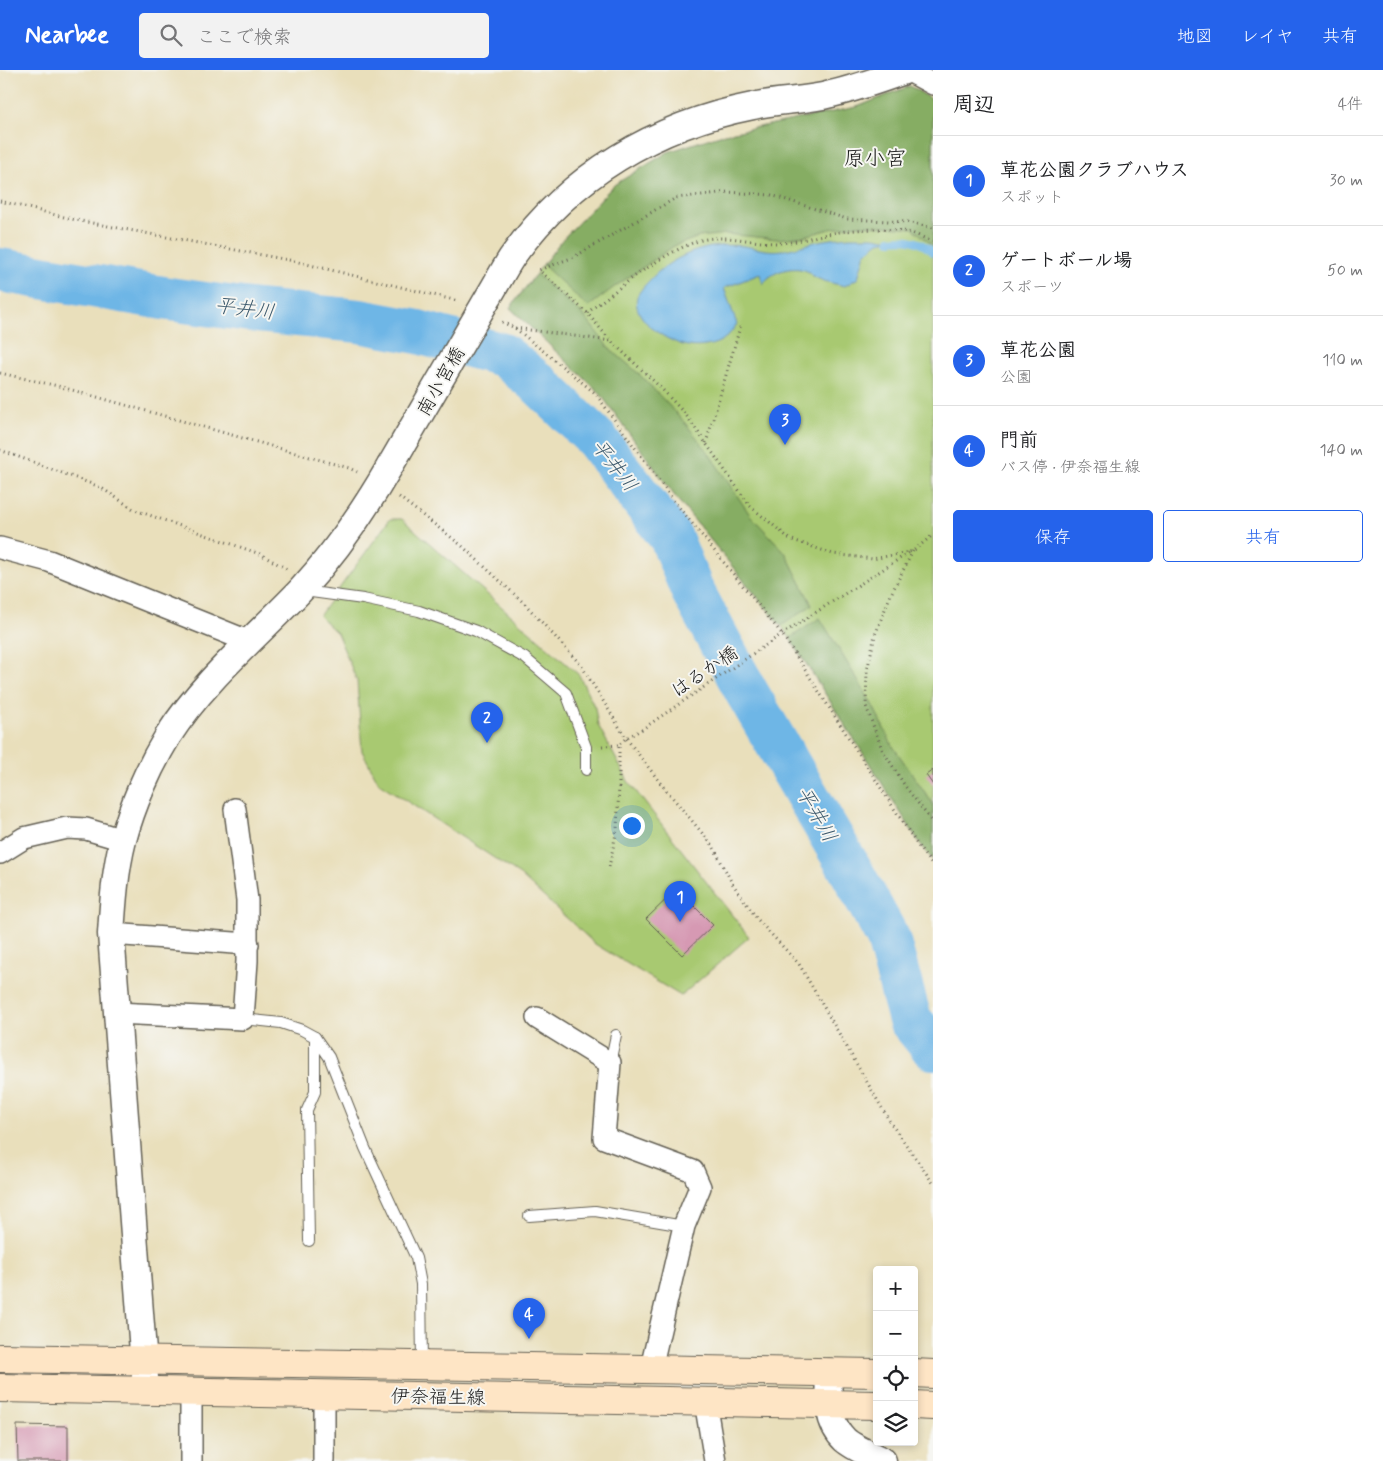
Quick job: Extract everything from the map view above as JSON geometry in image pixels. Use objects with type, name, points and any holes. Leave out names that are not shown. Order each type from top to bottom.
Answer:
[{"type":"main road","name":"伊奈福生線","points":[[0,1358],[873,1373]]},
{"type":"main road","points":[[918,1374],[933,1374]]},
{"type":"main road","name":"伊奈福生線","points":[[0,1388],[873,1405]]},
{"type":"main road","points":[[918,1405],[933,1406]]},
{"type":"street","points":[[891,72],[933,84]]},
{"type":"street","name":"南小宮橋","points":[[146,1391],[111,934],[115,886],[123,840],[144,781],[168,736],[214,678],[300,590],[347,535],[385,474],[512,257],[548,213],[581,183],[621,155],[666,132],[706,117],[753,106],[830,95],[891,72]]},
{"type":"street","points":[[0,548],[49,561],[250,642]]},
{"type":"street","points":[[116,1013],[243,1019],[248,944],[247,900],[235,809]]},
{"type":"street","points":[[0,852],[24,838],[67,828],[86,829],[123,840]]},
{"type":"street","points":[[111,934],[248,944]]},
{"type":"street","points":[[537,1018],[610,1063],[604,1138],[693,1171],[700,1187],[684,1226],[651,1368]]},
{"type":"street","points":[[828,1372],[828,1404],[833,1423],[845,1440],[883,1461]]},
{"type":"street","points":[[191,1393],[192,1461]]},
{"type":"street","points":[[324,1394],[324,1461]]},
{"type":"street","points":[[705,1401],[714,1461]]},
{"type":"lane","points":[[300,590],[363,599],[419,612],[476,631],[525,658],[566,693],[586,748],[586,770]]},
{"type":"lane","points":[[243,1019],[281,1023],[302,1030],[315,1037],[329,1056],[365,1148],[416,1258],[422,1284],[422,1364]]},
{"type":"lane","points":[[610,1063],[616,1035]]},
{"type":"lane","points":[[308,1241],[307,1110],[315,1092],[315,1037]]},
{"type":"lane","points":[[529,1216],[595,1211],[684,1226]]},
{"type":"path","points":[[913,551],[872,559],[833,554],[790,539],[750,506],[686,415],[659,386],[611,341],[587,313],[539,270],[574,257],[676,198],[728,192],[772,195],[847,219],[908,222],[933,228]]},
{"type":"path","points":[[0,201],[76,220],[294,261],[453,299],[462,303]]},
{"type":"path","points":[[587,313],[616,290],[677,250],[700,241],[727,238],[777,243],[805,240],[831,233],[857,230],[908,232],[933,242]]},
{"type":"path","points":[[498,320],[515,328],[595,393],[674,501],[782,634],[920,849],[933,866]]},
{"type":"path","points":[[706,443],[742,324]]},
{"type":"path","points":[[515,328],[611,341]]},
{"type":"path","points":[[0,373],[58,386],[349,468],[385,474],[525,604],[581,665],[626,738],[713,846],[732,883],[758,920],[800,964],[890,1122],[933,1183]]},
{"type":"path","points":[[0,450],[100,487],[135,510],[260,554],[287,570],[300,590]]},
{"type":"path","name":"はるか橋","points":[[626,738],[642,730],[782,634],[913,551],[933,535]]},
{"type":"path","points":[[913,551],[891,594],[875,635],[867,671],[866,706],[882,749],[905,786],[933,823]]},
{"type":"path","points":[[609,867],[617,829],[618,745],[626,738]]},
{"type":"green space","points":[[910,86],[933,100],[933,860],[923,848],[786,632],[677,499],[599,392],[510,308],[561,241],[614,185],[668,152],[720,135],[857,107]]},
{"type":"green space","points":[[910,86],[933,100],[933,246],[913,228],[858,225],[830,229],[805,236],[778,239],[726,234],[699,237],[674,246],[588,307],[543,265],[561,241],[614,185],[668,152],[720,135],[857,107]]},
{"type":"green space","points":[[536,274],[584,316],[608,347],[639,374],[680,417],[706,449],[750,515],[785,552],[812,605],[781,626],[677,499],[599,392],[510,308]]},
{"type":"green space","points":[[390,519],[402,519],[579,675],[595,708],[598,725],[628,781],[749,937],[681,996],[595,944],[520,875],[379,783],[362,751],[357,681],[337,633],[319,616]]},
{"type":"green space","points":[[820,618],[872,704],[892,745],[933,804],[933,860],[923,848],[790,638]]},
{"type":"water","points":[[849,237],[874,237],[890,240],[879,242],[865,253],[858,278],[845,286],[822,280],[803,270],[790,269],[777,272],[763,284],[760,274],[724,288],[737,324],[728,336],[716,343],[692,347],[671,340],[645,322],[637,306],[637,297],[645,285],[668,264],[692,252],[731,245],[782,250],[819,241]]},
{"type":"building","points":[[933,770],[933,785],[926,775]]},
{"type":"building","points":[[677,889],[713,925],[682,955],[646,919]]},
{"type":"building","points":[[17,1425],[68,1426],[68,1461],[18,1461]]},
{"type":"waterway","points":[[890,240],[902,239],[913,241],[933,252]]},
{"type":"waterway","name":"平井川","points":[[0,270],[169,299],[257,311],[359,321],[418,332],[503,355],[540,385],[597,440],[671,538],[692,590],[746,691],[849,867],[888,938],[910,1020],[933,1048]]},
{"type":"place","name":"草花公園","points":[[785,445]]},
{"type":"place","name":"ゲートボール場","points":[[487,743]]},
{"type":"place","name":"草花公園クラブハウス","points":[[680,922]]},
{"type":"place","name":"門前","points":[[529,1339]]},
{"type":"district","name":"原小宮","points":[[875,158]]}]
